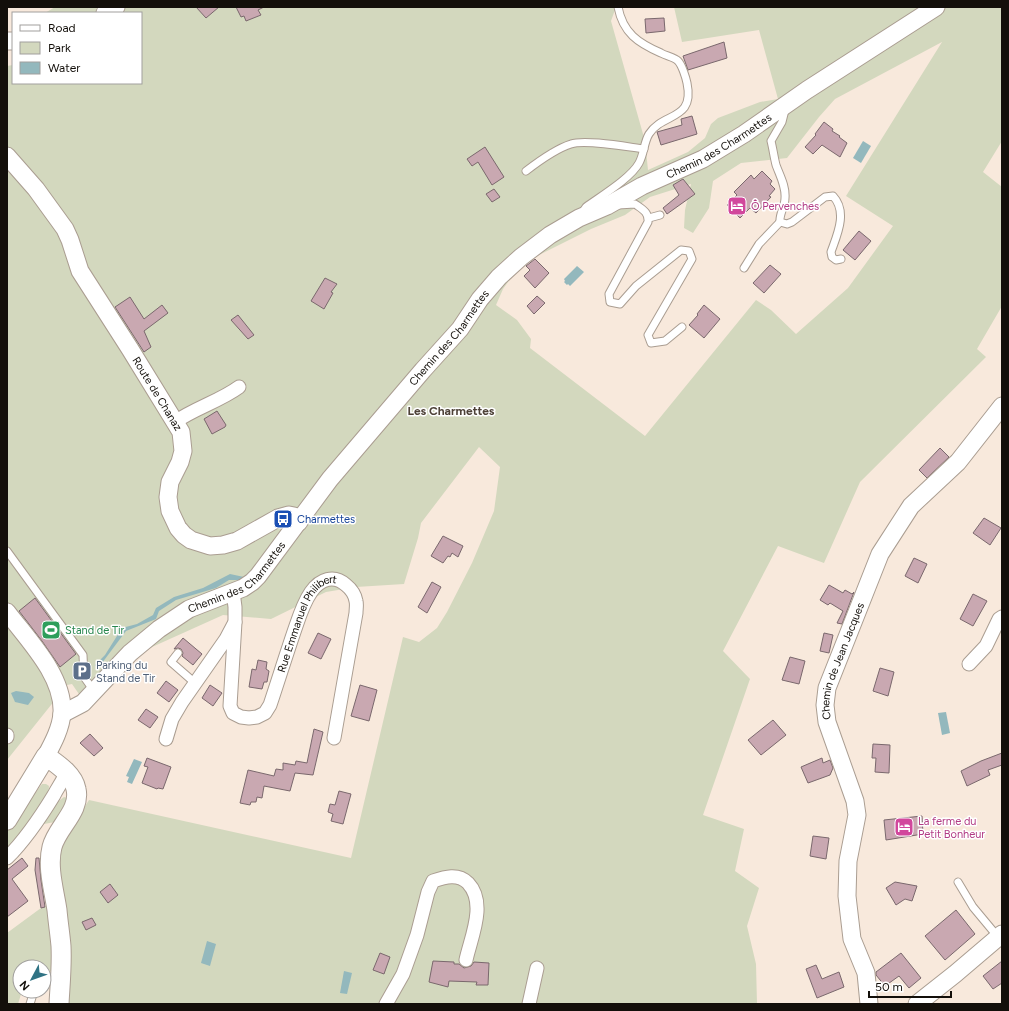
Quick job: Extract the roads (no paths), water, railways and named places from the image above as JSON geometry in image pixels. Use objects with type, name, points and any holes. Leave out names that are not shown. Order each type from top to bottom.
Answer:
[{"type":"main road","points":[[7,820],[43,762],[61,767],[64,779],[74,781],[77,790],[74,808],[52,846],[51,859],[51,880],[57,910],[61,947],[59,1003]]},
{"type":"street","points":[[107,12],[116,7]]},
{"type":"street","name":"Chemin des Charmettes","points":[[62,714],[83,703],[130,653],[164,626],[194,607],[233,592],[252,582],[258,576],[297,519],[330,479],[460,329],[480,299],[499,277],[520,258],[550,235],[579,218],[607,206],[642,186],[703,159],[744,134],[936,7]]},
{"type":"street","name":"Route de Chanaz","points":[[7,156],[36,189],[65,229],[80,271],[181,432],[183,451],[180,462],[170,482],[168,497],[173,519],[178,528],[191,540],[210,546],[223,545],[237,541],[278,518],[289,515],[297,519]]},
{"type":"street","points":[[175,422],[231,393],[239,387]]},
{"type":"street","name":"Chemin de Jean Jacques","points":[[869,1004],[866,973],[852,939],[847,896],[848,861],[856,821],[855,801],[827,722],[827,688],[880,554],[911,506],[958,462],[1002,406]]},
{"type":"street","name":"Rue Emmanuel Philibert","points":[[234,622],[230,706],[233,713],[241,717],[257,717],[265,713],[270,705],[305,601],[311,591],[318,583],[326,579],[334,578],[343,582],[349,588],[356,601],[356,613],[334,738]]},
{"type":"street","points":[[166,739],[172,719],[182,702],[226,639],[234,622],[235,607],[233,592]]},
{"type":"street","points":[[7,612],[44,661],[53,676],[61,700],[62,714],[58,731],[43,762]]},
{"type":"street","points":[[969,664],[986,646],[999,619],[1002,617]]},
{"type":"street","points":[[7,858],[18,847],[37,822],[64,779]]},
{"type":"street","points":[[386,1004],[395,990],[408,960],[417,934],[428,892],[433,881],[445,877],[455,876],[464,879],[474,889],[477,904],[476,921],[466,960]]},
{"type":"street","points":[[917,1004],[1000,935]]},
{"type":"street","points":[[530,1004],[537,968]]},
{"type":"lane","points":[[579,218],[586,207],[631,173],[639,163],[649,134],[662,122],[679,114],[687,102],[690,94],[686,77],[678,61],[639,42],[628,33],[620,17],[618,7]]},
{"type":"lane","points":[[744,268],[759,244],[780,222],[779,217],[786,199],[771,141],[782,122],[786,105]]},
{"type":"lane","points":[[526,171],[554,152],[571,144],[592,143],[644,149]]},
{"type":"lane","points":[[780,222],[787,224],[792,222],[825,197],[833,196],[838,201],[840,208],[840,225],[831,252],[832,257],[836,260],[841,259]]},
{"type":"lane","points":[[607,206],[635,204],[646,212],[649,218],[609,294],[610,302],[620,304],[636,286],[682,250],[689,251],[692,260],[648,335],[651,342],[665,341],[682,327]]},
{"type":"lane","points":[[649,218],[660,215]]},
{"type":"lane","points":[[7,551],[83,655],[84,677],[95,691]]},
{"type":"lane","points":[[178,653],[171,662],[195,683]]},
{"type":"lane","points":[[958,882],[973,907],[1000,935]]},
{"type":"water","points":[[863,141],[871,146],[861,163],[853,158]]},
{"type":"water","points":[[577,266],[584,272],[570,286],[568,284],[567,285],[564,282],[564,279]]},
{"type":"water","points":[[230,574],[244,577],[248,580],[229,580],[216,588],[176,600],[159,611],[156,619],[126,631],[102,663],[95,666],[105,655],[122,628],[137,624],[153,615],[156,608],[174,597],[203,588]]},
{"type":"water","points":[[16,691],[29,693],[34,697],[28,705],[15,702],[11,693]]},
{"type":"water","points":[[946,712],[950,733],[942,735],[938,713]]},
{"type":"water","points":[[134,759],[142,762],[132,784],[127,782],[129,777],[126,776]]},
{"type":"water","points":[[207,941],[216,944],[210,966],[201,963]]},
{"type":"water","points":[[344,971],[352,973],[347,994],[340,993]]},
{"type":"place","name":"Ô Pervenches","points":[[737,206]]},
{"type":"place","name":"Charmettes","points":[[283,519]]},
{"type":"place","name":"Stand de Tir","points":[[51,630]]},
{"type":"place","name":"Parking du Stand de Tir","points":[[82,671]]},
{"type":"place","name":"La ferme du Petit Bonheur","points":[[904,827]]},
{"type":"district","name":"Les Charmettes","points":[[451,411]]}]
